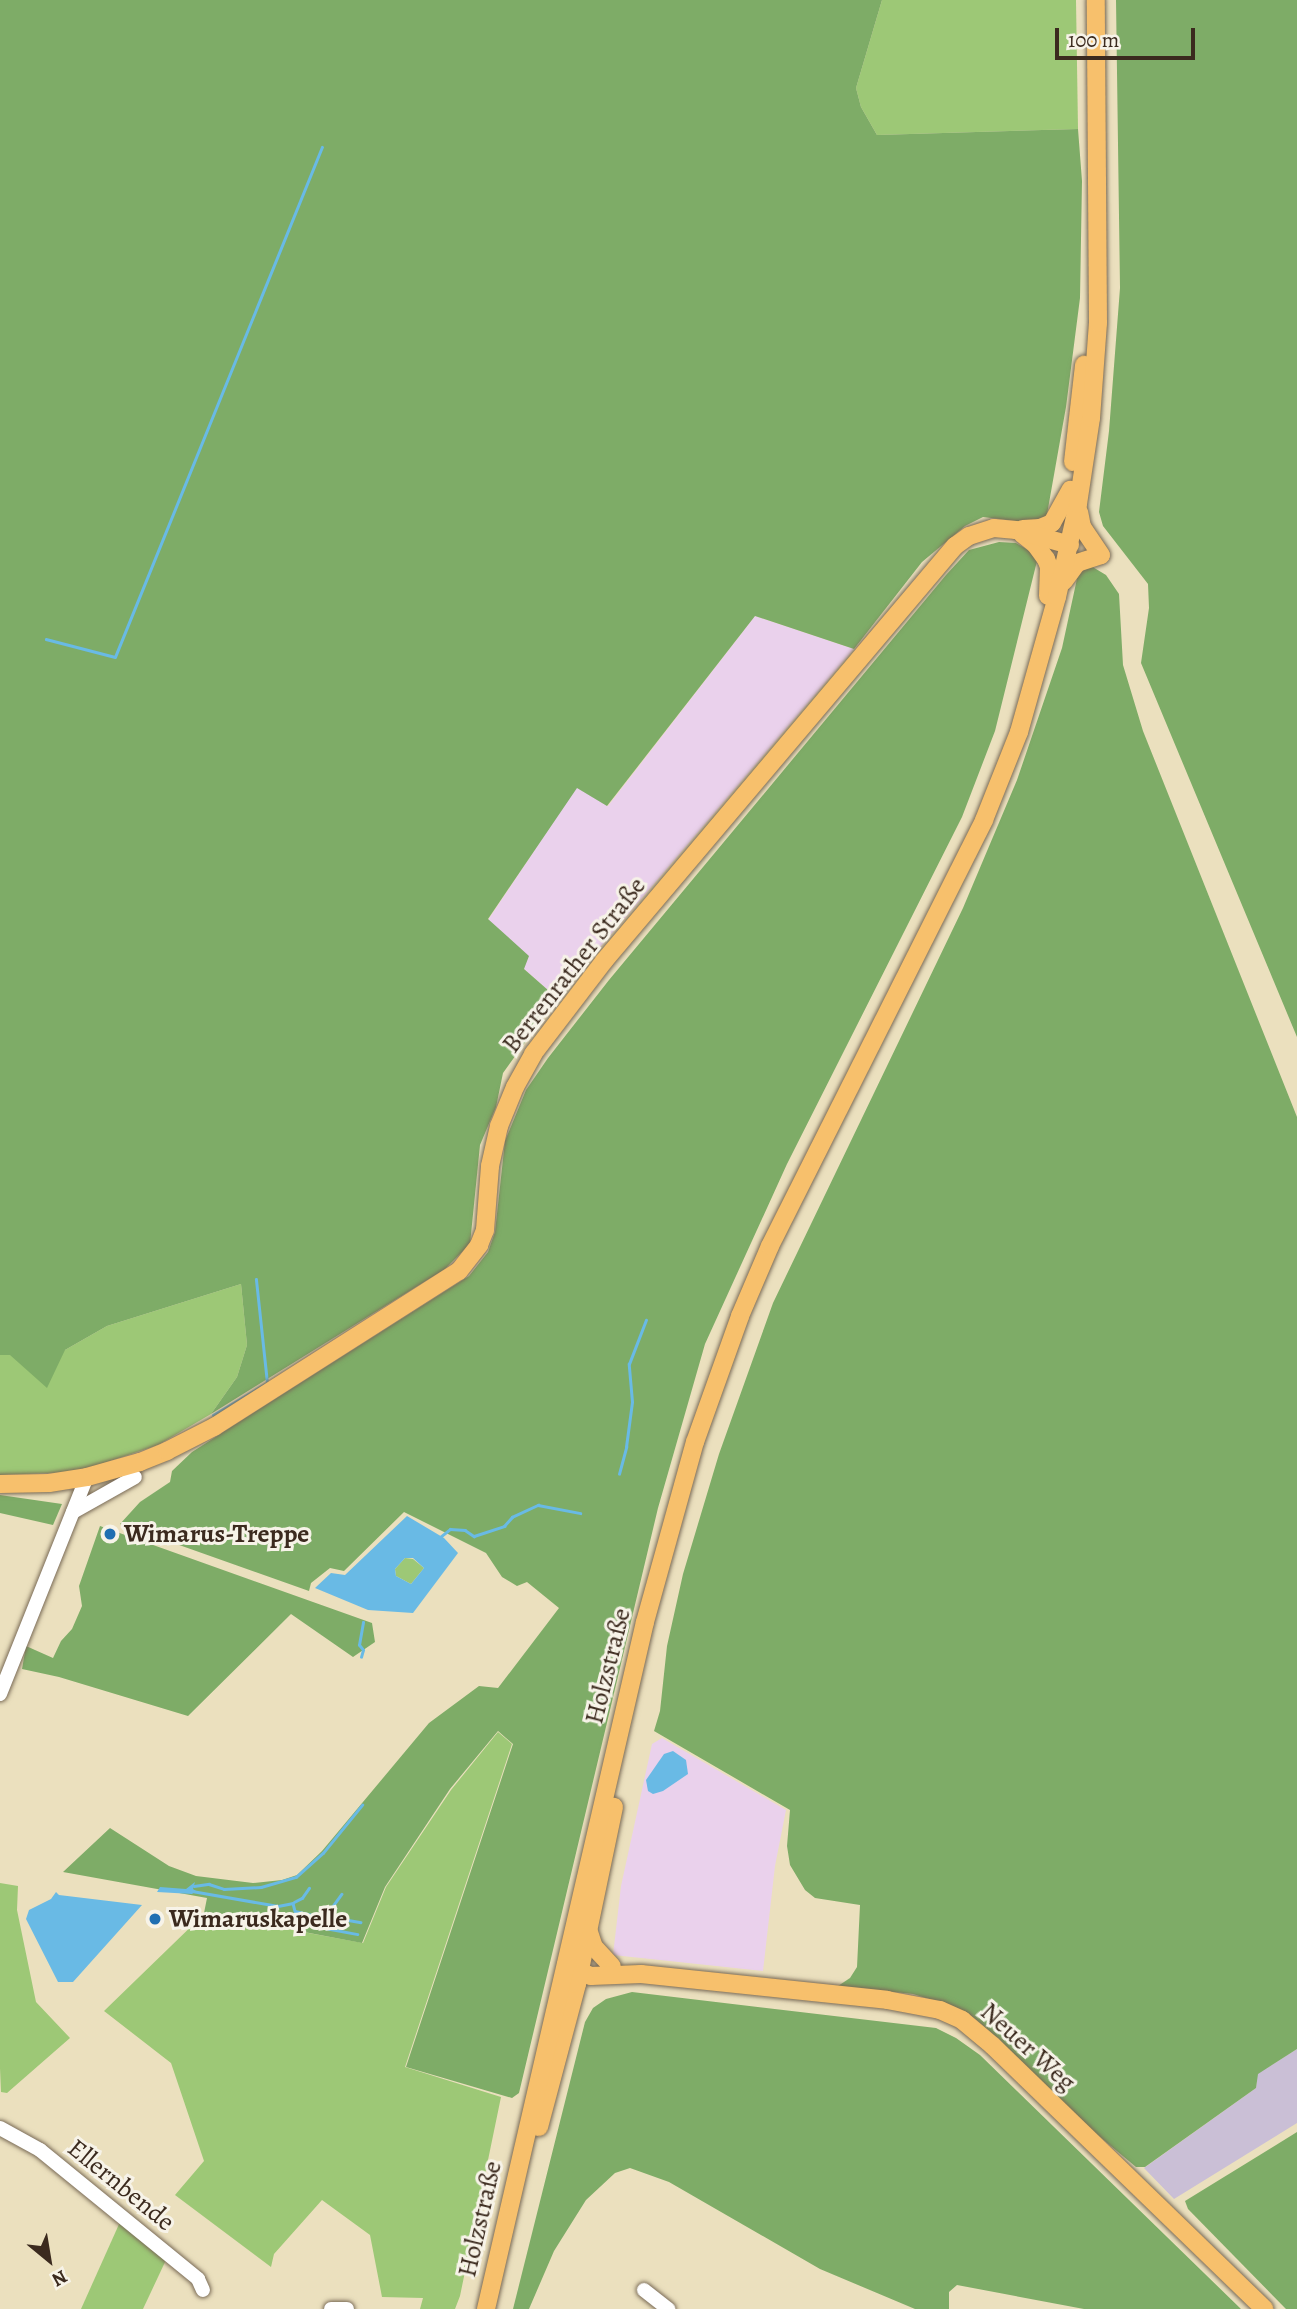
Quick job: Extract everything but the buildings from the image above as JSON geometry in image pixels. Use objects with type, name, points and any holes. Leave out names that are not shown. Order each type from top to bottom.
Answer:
[{"type":"main road","points":[[656,1591],[695,1442],[740,1316],[800,1181],[930,930],[972,840],[1052,597],[1092,405],[1098,323],[1097,0]]},
{"type":"main road","points":[[1016,530],[1040,528],[1052,523],[1074,497]]},
{"type":"main road","points":[[1052,597],[1075,564],[1101,555],[1082,527],[1074,497]]},
{"type":"main road","name":"Berrenrather Straße","points":[[0,1484],[49,1483],[87,1477],[140,1462],[197,1436],[460,1271],[479,1245],[485,1230],[490,1166],[499,1126],[515,1087],[533,1054],[564,1012],[955,546],[981,531],[994,528],[1016,530],[1065,543]]},
{"type":"main road","points":[[1016,530],[1035,544],[1046,559],[1052,597]]},
{"type":"main road","name":"Holzstraße","points":[[496,2309],[532,2151],[565,2033],[585,1882],[645,1622],[656,1591]]},
{"type":"main road","name":"Holzstraße","points":[[486,2309],[575,1966],[588,1928],[653,1622],[656,1591]]},
{"type":"main road","points":[[565,2033],[589,1991],[614,1971],[594,1947],[588,1928]]},
{"type":"main road","name":"Neuer Weg","points":[[575,1966],[887,2000],[940,2010],[962,2020],[993,2046],[1264,2309]]},
{"type":"street","points":[[0,1694],[87,1477]]},
{"type":"street","points":[[73,1512],[135,1477]]},
{"type":"street","name":"Ellernbende","points":[[0,2128],[40,2150],[198,2279],[203,2290]]},
{"type":"street","points":[[644,2290],[668,2309]]},
{"type":"street","points":[[331,2309],[347,2309]]},
{"type":"shaded area","points":[[755,616],[854,649],[557,998],[524,969],[488,920],[577,787],[608,806]]},
{"type":"shaded area","points":[[662,1738],[786,1810],[775,1866],[763,1971],[613,1955],[621,1886],[652,1744]]},
{"type":"shaded area","points":[[1297,2049],[1297,2123],[1174,2199],[1144,2168],[1256,2088],[1257,2074]]},
{"type":"green space","points":[[0,0],[882,0],[856,88],[861,107],[877,135],[1078,129],[1082,181],[1080,298],[1066,407],[1046,520],[1032,523],[983,517],[965,526],[922,562],[854,649],[755,616],[607,806],[577,788],[488,919],[529,956],[524,969],[557,998],[503,1073],[496,1107],[480,1145],[470,1244],[445,1269],[211,1414],[237,1377],[247,1345],[241,1284],[107,1326],[65,1350],[47,1388],[10,1355],[0,1355]]},
{"type":"green space","points":[[882,0],[1076,0],[1078,129],[877,135],[861,107],[856,88]]},
{"type":"green space","points":[[1116,0],[1297,0],[1297,1037],[1141,663],[1149,608],[1148,584],[1103,526],[1099,512],[1109,431],[1120,288]]},
{"type":"green space","points":[[999,542],[1016,543],[1028,550],[1037,561],[995,731],[962,817],[787,1164],[705,1344],[658,1508],[519,2093],[512,2098],[406,2067],[513,1744],[498,1731],[450,1789],[385,1887],[362,1943],[204,1913],[207,1898],[63,1872],[110,1828],[169,1866],[196,1876],[253,1883],[282,1880],[297,1875],[322,1851],[429,1723],[479,1686],[498,1688],[559,1608],[527,1582],[517,1586],[502,1577],[486,1553],[404,1512],[344,1571],[330,1568],[311,1583],[309,1591],[120,1524],[140,1502],[170,1482],[172,1471],[192,1452],[469,1276],[488,1252],[495,1232],[505,1141],[526,1090],[548,1058],[609,980],[946,575],[969,550]]},
{"type":"green space","points":[[1091,566],[1106,575],[1119,594],[1123,665],[1143,731],[1297,1117],[1297,2049],[1258,2074],[1256,2088],[1145,2167],[1136,2167],[1057,2101],[1001,2041],[974,2018],[955,2007],[913,1994],[838,1986],[850,1978],[857,1967],[860,1905],[815,1898],[805,1890],[790,1865],[787,1846],[790,1810],[654,1731],[660,1711],[667,1646],[683,1574],[719,1454],[773,1303],[963,908],[1017,780],[1062,648],[1078,574]]},
{"type":"green space","points":[[241,1284],[247,1345],[237,1377],[211,1414],[158,1445],[89,1468],[74,1472],[0,1475],[0,1355],[65,1350],[107,1326]]},
{"type":"green space","points":[[0,1495],[62,1504],[53,1525],[0,1513]]},
{"type":"green space","points":[[100,1526],[372,1623],[375,1642],[353,1657],[291,1614],[188,1716],[59,1677],[22,1669],[26,1646],[53,1658],[61,1641],[72,1629],[82,1606],[79,1586]]},
{"type":"green space","points":[[405,1558],[413,1559],[424,1568],[411,1584],[396,1576],[395,1569]]},
{"type":"green space","points":[[498,1732],[512,1744],[405,2067],[501,2097],[460,2296],[455,2309],[420,2309],[423,2298],[382,2297],[370,2235],[322,2200],[274,2254],[271,2267],[175,2195],[204,2161],[171,2063],[104,2011],[204,1914],[363,1943],[386,1887],[451,1790]]},
{"type":"green space","points":[[0,1883],[18,1886],[17,1910],[36,2002],[70,2038],[7,2093],[1,2092],[0,2068]]},
{"type":"green space","points":[[632,1992],[936,2028],[956,2038],[980,2055],[1241,2309],[1084,2309],[957,2285],[949,2292],[949,2309],[915,2309],[820,2269],[669,2182],[630,2168],[615,2173],[586,2200],[554,2251],[529,2309],[513,2309],[585,2022],[593,2008],[606,1999]]},
{"type":"green space","points":[[1297,2132],[1297,2309],[1286,2309],[1188,2209],[1185,2201]]},
{"type":"green space","points":[[120,2222],[166,2260],[143,2309],[81,2309]]},
{"type":"water","points":[[407,1516],[444,1538],[458,1553],[413,1613],[368,1610],[315,1588],[331,1573],[345,1575]],"holes":[[[405,1558],[413,1558],[424,1568],[411,1584],[396,1576],[395,1569]]]},
{"type":"water","points":[[673,1751],[686,1760],[688,1774],[663,1791],[653,1794],[648,1791],[646,1780],[664,1754]]},
{"type":"water","points":[[195,1882],[193,1889],[196,1891],[192,1894],[157,1892],[160,1887],[186,1889]]},
{"type":"water","points":[[56,1892],[59,1895],[142,1905],[73,1982],[58,1982],[26,1919],[29,1910],[51,1899]]},
{"type":"waterway","points":[[46,639],[115,657],[322,147]]},
{"type":"waterway","points":[[213,1415],[267,1383],[256,1280]]},
{"type":"waterway","points":[[619,1474],[632,1402],[629,1364],[646,1320]]},
{"type":"waterway","points":[[439,1538],[450,1529],[465,1530],[474,1536],[504,1526],[512,1517],[538,1505],[580,1513]]},
{"type":"waterway","points":[[361,1657],[363,1650],[359,1645],[363,1622]]},
{"type":"waterway","points":[[194,1886],[209,1884],[224,1889],[261,1887],[296,1877],[323,1853],[362,1805]]},
{"type":"waterway","points":[[294,1902],[302,1898],[309,1888]]},
{"type":"waterway","points":[[192,1891],[278,1906],[293,1903],[295,1911],[313,1915]]},
{"type":"waterway","points":[[342,1894],[326,1916],[360,1922]]},
{"type":"waterway","points":[[314,1926],[357,1934]]},
{"type":"place","name":"Wimarus-Treppe","points":[[110,1534]]},
{"type":"place","name":"Wimaruskapelle","points":[[155,1919]]}]
